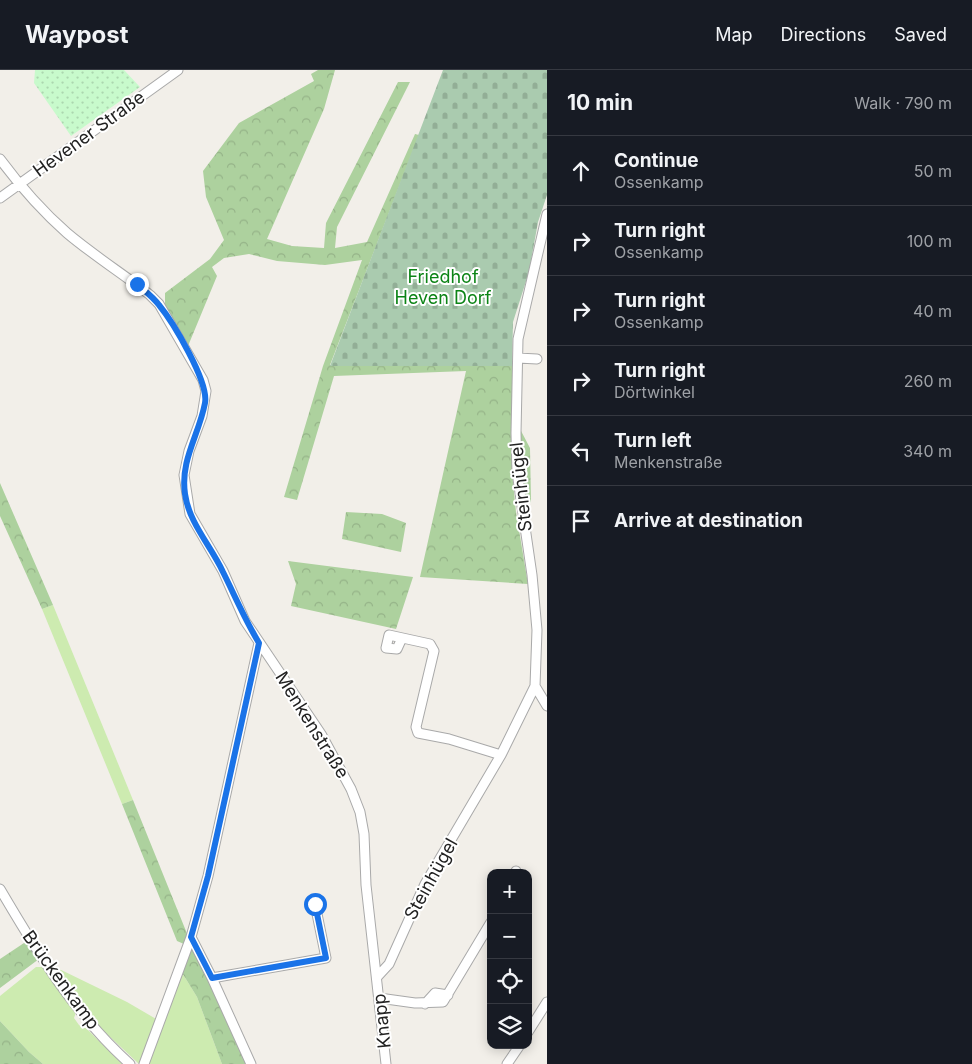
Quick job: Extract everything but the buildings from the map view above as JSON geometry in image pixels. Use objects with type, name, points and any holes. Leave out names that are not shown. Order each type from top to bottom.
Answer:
[{"type":"street","name":"Hevener Straße","points":[[0,198],[178,70]]},
{"type":"street","name":"Menkenstraße","points":[[0,159],[19,185],[66,232],[150,295],[164,312],[203,380],[206,400],[185,463],[185,495],[190,514],[223,570],[244,618],[321,734],[351,790],[360,812],[364,834],[366,885],[378,977]]},
{"type":"street","name":"Steinhügel","points":[[378,977],[389,964],[426,884],[501,755],[536,686],[538,630],[517,472],[518,339],[547,214]]},
{"type":"street","points":[[518,358],[537,358]]},
{"type":"street","points":[[402,638],[430,644],[434,651],[416,727],[418,733],[449,739],[501,755]]},
{"type":"street","points":[[144,1064],[191,937],[208,876],[259,643]]},
{"type":"street","points":[[536,686],[547,706]]},
{"type":"street","name":"Brückenkamp","points":[[0,889],[76,1008],[108,1044],[130,1064]]},
{"type":"street","points":[[212,978],[326,958],[315,904]]},
{"type":"street","points":[[379,998],[425,1004],[435,993],[448,994],[487,929]]},
{"type":"street","points":[[191,937],[251,1064]]},
{"type":"street","name":"Knapp","points":[[378,977],[386,1064]]},
{"type":"street","points":[[532,1026],[547,1002]]},
{"type":"street","points":[[507,1064],[517,1049]]},
{"type":"green space","points":[[35,70],[124,70],[140,87],[71,136],[34,83]]},
{"type":"green space","points":[[318,70],[335,70],[324,109],[267,239],[292,246],[324,248],[326,223],[398,82],[410,82],[337,227],[335,248],[367,242],[415,134],[419,135],[330,365],[512,366],[512,472],[516,512],[528,584],[420,577],[466,371],[334,376],[297,500],[284,497],[323,366],[362,260],[325,265],[277,261],[249,254],[224,258],[212,267],[217,276],[188,346],[165,309],[165,293],[210,259],[224,240],[206,197],[203,171],[239,123],[314,81],[311,74]]},
{"type":"green space","name":"Friedhof Heven Dorf","points":[[443,70],[547,70],[547,195],[538,222],[529,272],[513,322],[512,366],[330,366]]},
{"type":"green space","points":[[520,429],[530,448],[531,501],[525,514]]},
{"type":"green space","points":[[0,483],[53,605],[42,609],[0,516]]},
{"type":"green space","points":[[346,512],[382,514],[406,523],[401,552],[342,539]]},
{"type":"green space","points":[[288,561],[413,577],[396,629],[291,606],[296,584]]},
{"type":"green space","points":[[53,605],[133,800],[122,804],[42,609]]},
{"type":"green space","points":[[133,800],[188,936],[184,944],[177,941],[122,804]]},
{"type":"green space","points":[[27,941],[39,959],[0,988],[0,959]]},
{"type":"green space","points":[[189,948],[196,951],[247,1064],[222,1064],[197,997],[181,971]]},
{"type":"green space","points":[[53,966],[127,1002],[163,1023],[181,971],[197,997],[222,1064],[139,1064],[76,1005]]},
{"type":"green space","points":[[36,967],[45,967],[76,1012],[74,1018],[79,1025],[86,1028],[122,1064],[43,1064],[0,1021],[0,996]]},
{"type":"green space","points":[[0,1021],[29,1052],[43,1064],[0,1064]]},
{"type":"route","points":[[137,284],[150,295],[164,312],[203,380],[206,400],[185,463],[185,495],[190,514],[223,570],[244,618],[259,643],[208,876],[191,937],[212,978],[326,958],[315,904]]}]
